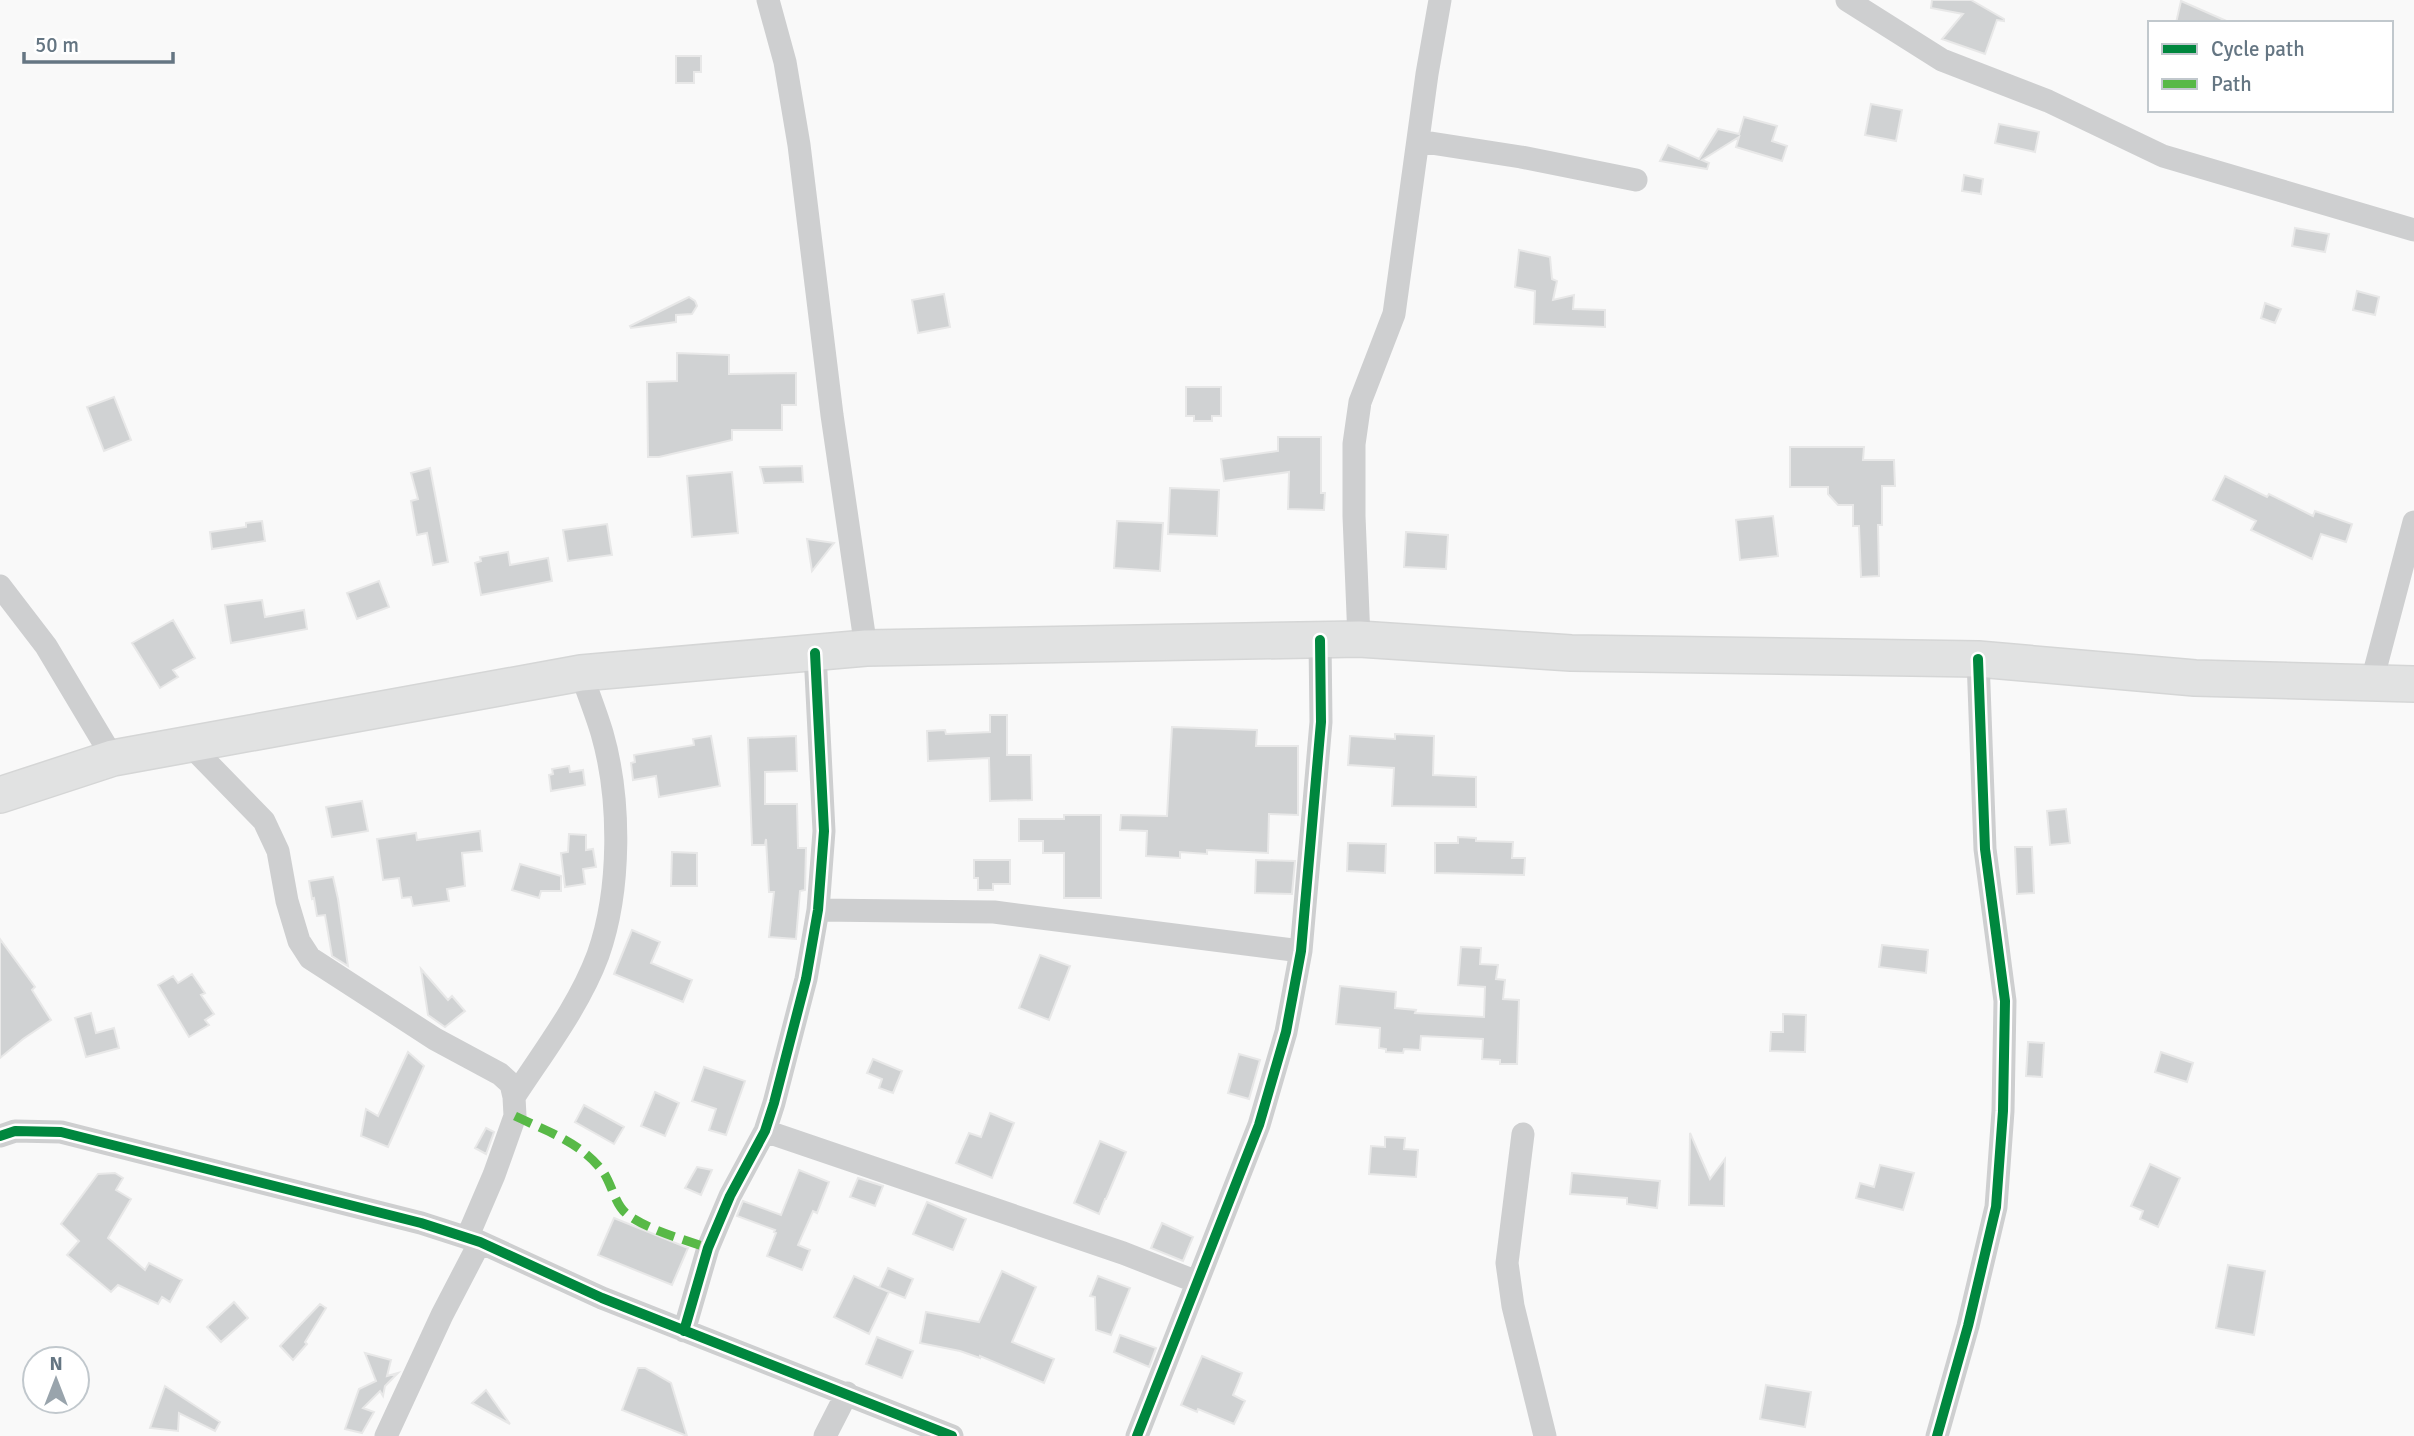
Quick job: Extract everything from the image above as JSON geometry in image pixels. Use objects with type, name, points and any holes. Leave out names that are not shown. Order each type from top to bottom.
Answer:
[{"type":"highway","points":[[0,795],[113,758],[580,673],[866,648],[1359,639],[1571,653],[1978,659],[2194,678],[2414,684]]},
{"type":"street","points":[[768,0],[785,62],[799,145],[834,428],[866,648]]},
{"type":"street","points":[[1359,639],[1354,444],[1360,402],[1394,314],[1440,0]]},
{"type":"street","points":[[1847,0],[1942,60],[2048,101],[2163,156],[2414,230]]},
{"type":"street","points":[[1418,141],[1636,180]]},
{"type":"street","points":[[2372,681],[2414,522]]},
{"type":"street","points":[[0,586],[46,646],[113,758]]},
{"type":"street","points":[[1137,1436],[1259,1125],[1286,1032],[1301,951],[1321,722],[1320,640]]},
{"type":"street","points":[[684,1331],[708,1248],[730,1196],[765,1131],[806,979],[818,910],[824,831],[815,653]]},
{"type":"street","points":[[1937,1436],[1968,1326],[1996,1207],[2003,1111],[2005,1001],[1985,849],[1978,659]]},
{"type":"street","points":[[514,1097],[574,1005],[598,955],[609,915],[614,870],[615,802],[603,735],[580,673]]},
{"type":"street","points":[[188,743],[264,821],[278,851],[287,901],[299,941],[310,958],[436,1039],[500,1074],[511,1084],[515,1116],[473,1240],[386,1436]]},
{"type":"street","points":[[818,910],[994,912],[1301,951]]},
{"type":"street","points":[[0,1136],[15,1131],[61,1132],[421,1223],[473,1240],[602,1298],[952,1436]]},
{"type":"street","points":[[765,1131],[1123,1253],[1197,1282]]},
{"type":"street","points":[[1523,1134],[1507,1263],[1513,1306],[1545,1436]]},
{"type":"street","points":[[825,1436],[847,1393]]},
{"type":"building","points":[[1932,0],[1971,0],[2004,19],[1997,20],[1985,54],[1942,39],[1963,14],[1931,8]]},
{"type":"building","points":[[2181,1],[2226,21],[2176,21]]},
{"type":"building","points":[[676,56],[701,56],[701,72],[694,72],[694,83],[676,83]]},
{"type":"building","points":[[1871,104],[1902,110],[1896,141],[1865,135]]},
{"type":"building","points":[[1744,117],[1777,126],[1772,141],[1787,146],[1782,161],[1736,147],[1739,137],[1702,160],[1709,163],[1707,169],[1660,161],[1668,145],[1699,159],[1718,129],[1739,134]]},
{"type":"building","points":[[1999,124],[2039,132],[2035,152],[1995,143]]},
{"type":"building","points":[[1964,175],[1983,179],[1981,194],[1962,191]]},
{"type":"building","points":[[2295,228],[2329,234],[2325,252],[2292,246]]},
{"type":"building","points":[[1519,250],[1550,257],[1552,279],[1557,281],[1553,300],[1574,295],[1573,309],[1605,310],[1605,327],[1534,324],[1535,291],[1515,287]]},
{"type":"building","points":[[2357,291],[2379,297],[2375,315],[2353,310]]},
{"type":"building","points":[[944,294],[950,327],[918,333],[912,300]]},
{"type":"building","points":[[689,297],[697,306],[692,314],[676,315],[676,322],[631,328],[630,326]]},
{"type":"building","points":[[2265,303],[2281,309],[2275,323],[2261,318]]},
{"type":"building","points":[[677,353],[729,355],[729,374],[796,373],[796,405],[782,405],[782,430],[732,430],[732,440],[659,457],[648,457],[647,382],[677,381]]},
{"type":"building","points":[[1186,387],[1221,387],[1221,416],[1212,416],[1212,421],[1194,421],[1194,416],[1186,416]]},
{"type":"building","points":[[114,397],[131,440],[104,451],[87,407]]},
{"type":"building","points":[[1278,437],[1321,437],[1321,493],[1325,493],[1324,510],[1288,509],[1289,472],[1224,481],[1221,459],[1278,451]]},
{"type":"building","points":[[1790,447],[1864,447],[1863,460],[1894,460],[1895,486],[1882,486],[1882,525],[1878,525],[1879,576],[1861,577],[1859,526],[1853,526],[1853,505],[1838,505],[1828,494],[1828,487],[1790,487]]},
{"type":"building","points":[[802,466],[803,482],[764,483],[760,467]]},
{"type":"building","points":[[430,468],[448,562],[433,565],[427,533],[417,535],[411,501],[418,499],[411,473]]},
{"type":"building","points":[[732,472],[738,533],[692,537],[687,476]]},
{"type":"building","points":[[2225,476],[2313,516],[2315,511],[2352,524],[2346,542],[2321,534],[2312,559],[2251,530],[2256,521],[2213,500]]},
{"type":"building","points":[[1170,488],[1219,490],[1217,536],[1168,534]]},
{"type":"building","points":[[1773,516],[1778,556],[1740,560],[1736,520]]},
{"type":"building","points":[[262,521],[265,541],[212,549],[210,532],[246,527],[246,523]]},
{"type":"building","points":[[1117,521],[1163,523],[1160,571],[1114,568]]},
{"type":"building","points":[[607,524],[612,555],[568,561],[563,530]]},
{"type":"building","points":[[1406,532],[1448,535],[1446,569],[1404,567]]},
{"type":"building","points":[[807,539],[834,543],[812,571]]},
{"type":"building","points":[[508,552],[510,565],[548,558],[552,581],[481,595],[475,563],[481,561],[480,557]]},
{"type":"building","points":[[379,581],[389,607],[357,619],[347,593]]},
{"type":"building","points":[[262,600],[265,617],[304,610],[307,629],[231,643],[225,605]]},
{"type":"building","points":[[173,620],[195,658],[173,670],[178,677],[160,688],[132,643]]},
{"type":"building","points":[[990,715],[1007,715],[1007,755],[1031,755],[1032,800],[990,801],[989,758],[928,761],[927,731],[945,730],[946,734],[990,732]]},
{"type":"building","points":[[1172,727],[1257,730],[1256,746],[1298,746],[1298,815],[1269,814],[1268,853],[1207,850],[1207,854],[1180,852],[1180,858],[1146,856],[1147,831],[1120,830],[1121,815],[1167,816]]},
{"type":"building","points":[[1395,734],[1434,736],[1433,775],[1476,777],[1476,807],[1392,806],[1394,768],[1348,765],[1350,736],[1395,739]]},
{"type":"building","points":[[711,736],[720,786],[659,797],[656,776],[633,780],[631,763],[635,762],[634,755],[694,745],[693,739]]},
{"type":"building","points":[[796,736],[797,771],[765,772],[765,804],[797,804],[798,848],[806,848],[805,890],[800,891],[796,939],[769,937],[774,892],[769,892],[766,839],[765,845],[752,845],[748,738]]},
{"type":"building","points":[[569,766],[570,772],[583,770],[585,785],[551,791],[549,775],[553,774],[552,769]]},
{"type":"building","points":[[362,801],[368,831],[332,837],[326,807]]},
{"type":"building","points":[[2066,809],[2070,843],[2050,845],[2047,811]]},
{"type":"building","points":[[1064,815],[1101,815],[1101,898],[1064,898],[1064,853],[1043,853],[1043,841],[1019,841],[1019,819],[1064,819]]},
{"type":"building","points":[[480,831],[482,851],[462,853],[465,886],[447,889],[449,901],[413,906],[411,897],[402,898],[399,878],[383,880],[377,839],[416,833],[417,840]]},
{"type":"building","points":[[569,834],[586,835],[586,850],[593,849],[596,867],[583,869],[585,884],[565,887],[561,853],[568,852]]},
{"type":"building","points":[[1458,837],[1476,838],[1476,841],[1513,842],[1512,858],[1525,858],[1524,875],[1435,873],[1435,843],[1458,843]]},
{"type":"building","points":[[1348,843],[1386,844],[1385,873],[1347,871]]},
{"type":"building","points":[[2015,847],[2032,847],[2034,893],[2017,894]]},
{"type":"building","points":[[672,852],[697,853],[697,886],[671,886]]},
{"type":"building","points":[[974,860],[1010,860],[1010,884],[993,884],[993,890],[978,890],[978,878],[974,878]]},
{"type":"building","points":[[1256,860],[1295,861],[1292,894],[1255,893]]},
{"type":"building","points":[[520,864],[561,876],[561,891],[541,891],[539,898],[512,890]]},
{"type":"building","points":[[333,877],[348,966],[332,956],[325,915],[317,916],[314,898],[312,899],[309,881]]},
{"type":"building","points":[[632,930],[660,942],[651,963],[692,980],[683,1002],[614,974]]},
{"type":"building","points":[[0,939],[35,987],[32,990],[51,1020],[0,1058]]},
{"type":"building","points":[[1882,945],[1928,950],[1926,973],[1879,967]]},
{"type":"building","points":[[1461,947],[1481,948],[1480,964],[1498,965],[1496,979],[1505,980],[1503,999],[1519,1000],[1517,1064],[1500,1064],[1500,1060],[1482,1059],[1483,1039],[1421,1036],[1420,1050],[1386,1052],[1386,1049],[1379,1048],[1380,1028],[1336,1024],[1340,986],[1396,992],[1395,1008],[1416,1010],[1415,1013],[1484,1017],[1485,987],[1458,985]]},
{"type":"building","points":[[1040,955],[1070,966],[1049,1020],[1019,1008]]},
{"type":"building","points":[[421,969],[448,1000],[452,996],[465,1011],[445,1027],[428,1015]]},
{"type":"building","points":[[192,974],[205,993],[201,995],[214,1014],[205,1020],[209,1025],[189,1037],[158,985],[173,976],[178,983]]},
{"type":"building","points":[[91,1013],[96,1033],[114,1028],[119,1048],[86,1057],[75,1018]]},
{"type":"building","points":[[1783,1014],[1806,1015],[1805,1052],[1770,1051],[1771,1032],[1783,1032]]},
{"type":"building","points":[[2028,1042],[2044,1043],[2042,1077],[2026,1076]]},
{"type":"building","points":[[408,1052],[424,1066],[388,1147],[361,1136],[366,1109],[378,1116]]},
{"type":"building","points":[[2161,1052],[2193,1063],[2187,1082],[2155,1072]]},
{"type":"building","points":[[1239,1054],[1260,1060],[1249,1099],[1228,1093]]},
{"type":"building","points":[[873,1059],[902,1071],[893,1093],[879,1088],[882,1079],[867,1073]]},
{"type":"building","points":[[704,1067],[745,1081],[726,1135],[709,1130],[716,1109],[692,1101]]},
{"type":"building","points":[[655,1092],[679,1103],[665,1136],[641,1126]]},
{"type":"building","points":[[584,1105],[624,1127],[614,1144],[575,1122]]},
{"type":"building","points":[[990,1113],[1014,1123],[992,1178],[956,1163],[969,1133],[981,1137]]},
{"type":"building","points":[[486,1128],[494,1132],[486,1154],[475,1148]]},
{"type":"building","points":[[1690,1133],[1710,1179],[1725,1159],[1724,1206],[1689,1205]]},
{"type":"building","points":[[1385,1137],[1405,1138],[1404,1149],[1418,1150],[1416,1177],[1369,1174],[1371,1146],[1385,1147]]},
{"type":"building","points":[[1100,1141],[1126,1152],[1099,1214],[1074,1203]]},
{"type":"building","points":[[2150,1164],[2180,1178],[2158,1227],[2140,1219],[2143,1211],[2131,1206]]},
{"type":"building","points":[[1880,1165],[1914,1173],[1903,1210],[1856,1198],[1860,1183],[1874,1187]]},
{"type":"building","points":[[697,1167],[712,1170],[701,1195],[685,1188]]},
{"type":"building","points":[[799,1170],[829,1182],[817,1213],[813,1211],[798,1245],[810,1250],[802,1270],[767,1256],[775,1230],[737,1216],[743,1201],[781,1215]]},
{"type":"building","points":[[115,1173],[123,1178],[116,1190],[131,1199],[108,1238],[145,1270],[149,1263],[182,1280],[170,1302],[162,1297],[158,1304],[118,1285],[111,1292],[67,1255],[79,1241],[61,1224],[98,1174]]},
{"type":"building","points":[[1572,1173],[1660,1181],[1657,1208],[1627,1204],[1627,1198],[1570,1194]]},
{"type":"building","points":[[858,1178],[883,1186],[875,1206],[850,1197]]},
{"type":"building","points":[[927,1202],[966,1219],[953,1250],[913,1234]]},
{"type":"building","points":[[614,1218],[688,1248],[672,1285],[598,1255]]},
{"type":"building","points":[[1162,1223],[1193,1237],[1183,1261],[1151,1248]]},
{"type":"building","points":[[2228,1265],[2265,1271],[2254,1335],[2216,1328]]},
{"type":"building","points":[[888,1268],[913,1279],[905,1298],[880,1288],[889,1292],[869,1334],[834,1317],[854,1276],[879,1288]]},
{"type":"building","points":[[1002,1271],[1036,1287],[1012,1342],[1054,1359],[1044,1383],[980,1356],[920,1343],[926,1312],[979,1322]]},
{"type":"building","points":[[1098,1276],[1130,1288],[1111,1335],[1096,1330],[1095,1297],[1090,1296]]},
{"type":"building","points":[[234,1302],[248,1318],[221,1342],[207,1327]]},
{"type":"building","points":[[320,1304],[326,1308],[305,1342],[307,1344],[293,1360],[280,1346]]},
{"type":"building","points":[[1120,1335],[1156,1348],[1149,1367],[1114,1352]]},
{"type":"building","points":[[877,1337],[913,1351],[902,1378],[866,1364]]},
{"type":"building","points":[[365,1353],[391,1360],[387,1376],[398,1373],[385,1386],[383,1396],[380,1391],[363,1408],[374,1412],[362,1433],[345,1429],[359,1389],[376,1381]]},
{"type":"building","points":[[1202,1356],[1242,1373],[1233,1395],[1245,1401],[1234,1424],[1181,1405]]},
{"type":"building","points":[[638,1368],[645,1368],[671,1383],[687,1436],[622,1410]]},
{"type":"building","points":[[1766,1385],[1811,1392],[1805,1427],[1760,1419]]},
{"type":"building","points":[[165,1386],[220,1422],[215,1431],[179,1413],[178,1431],[150,1428]]},
{"type":"building","points":[[486,1390],[510,1424],[472,1403]]},
{"type":"marked path","points":[[515,1116],[561,1138],[592,1159],[605,1174],[619,1205],[628,1215],[657,1230],[708,1248]]},
{"type":"cycle path","points":[[1137,1436],[1259,1125],[1286,1032],[1301,951],[1321,722],[1320,640]]},
{"type":"cycle path","points":[[684,1331],[708,1248],[730,1196],[765,1131],[806,979],[818,910],[824,831],[815,653]]},
{"type":"cycle path","points":[[1937,1436],[1968,1326],[1996,1207],[2003,1111],[2005,1001],[1985,849],[1978,659]]},
{"type":"cycle path","points":[[0,1136],[15,1131],[61,1132],[421,1223],[480,1242],[602,1298],[952,1436]]}]
